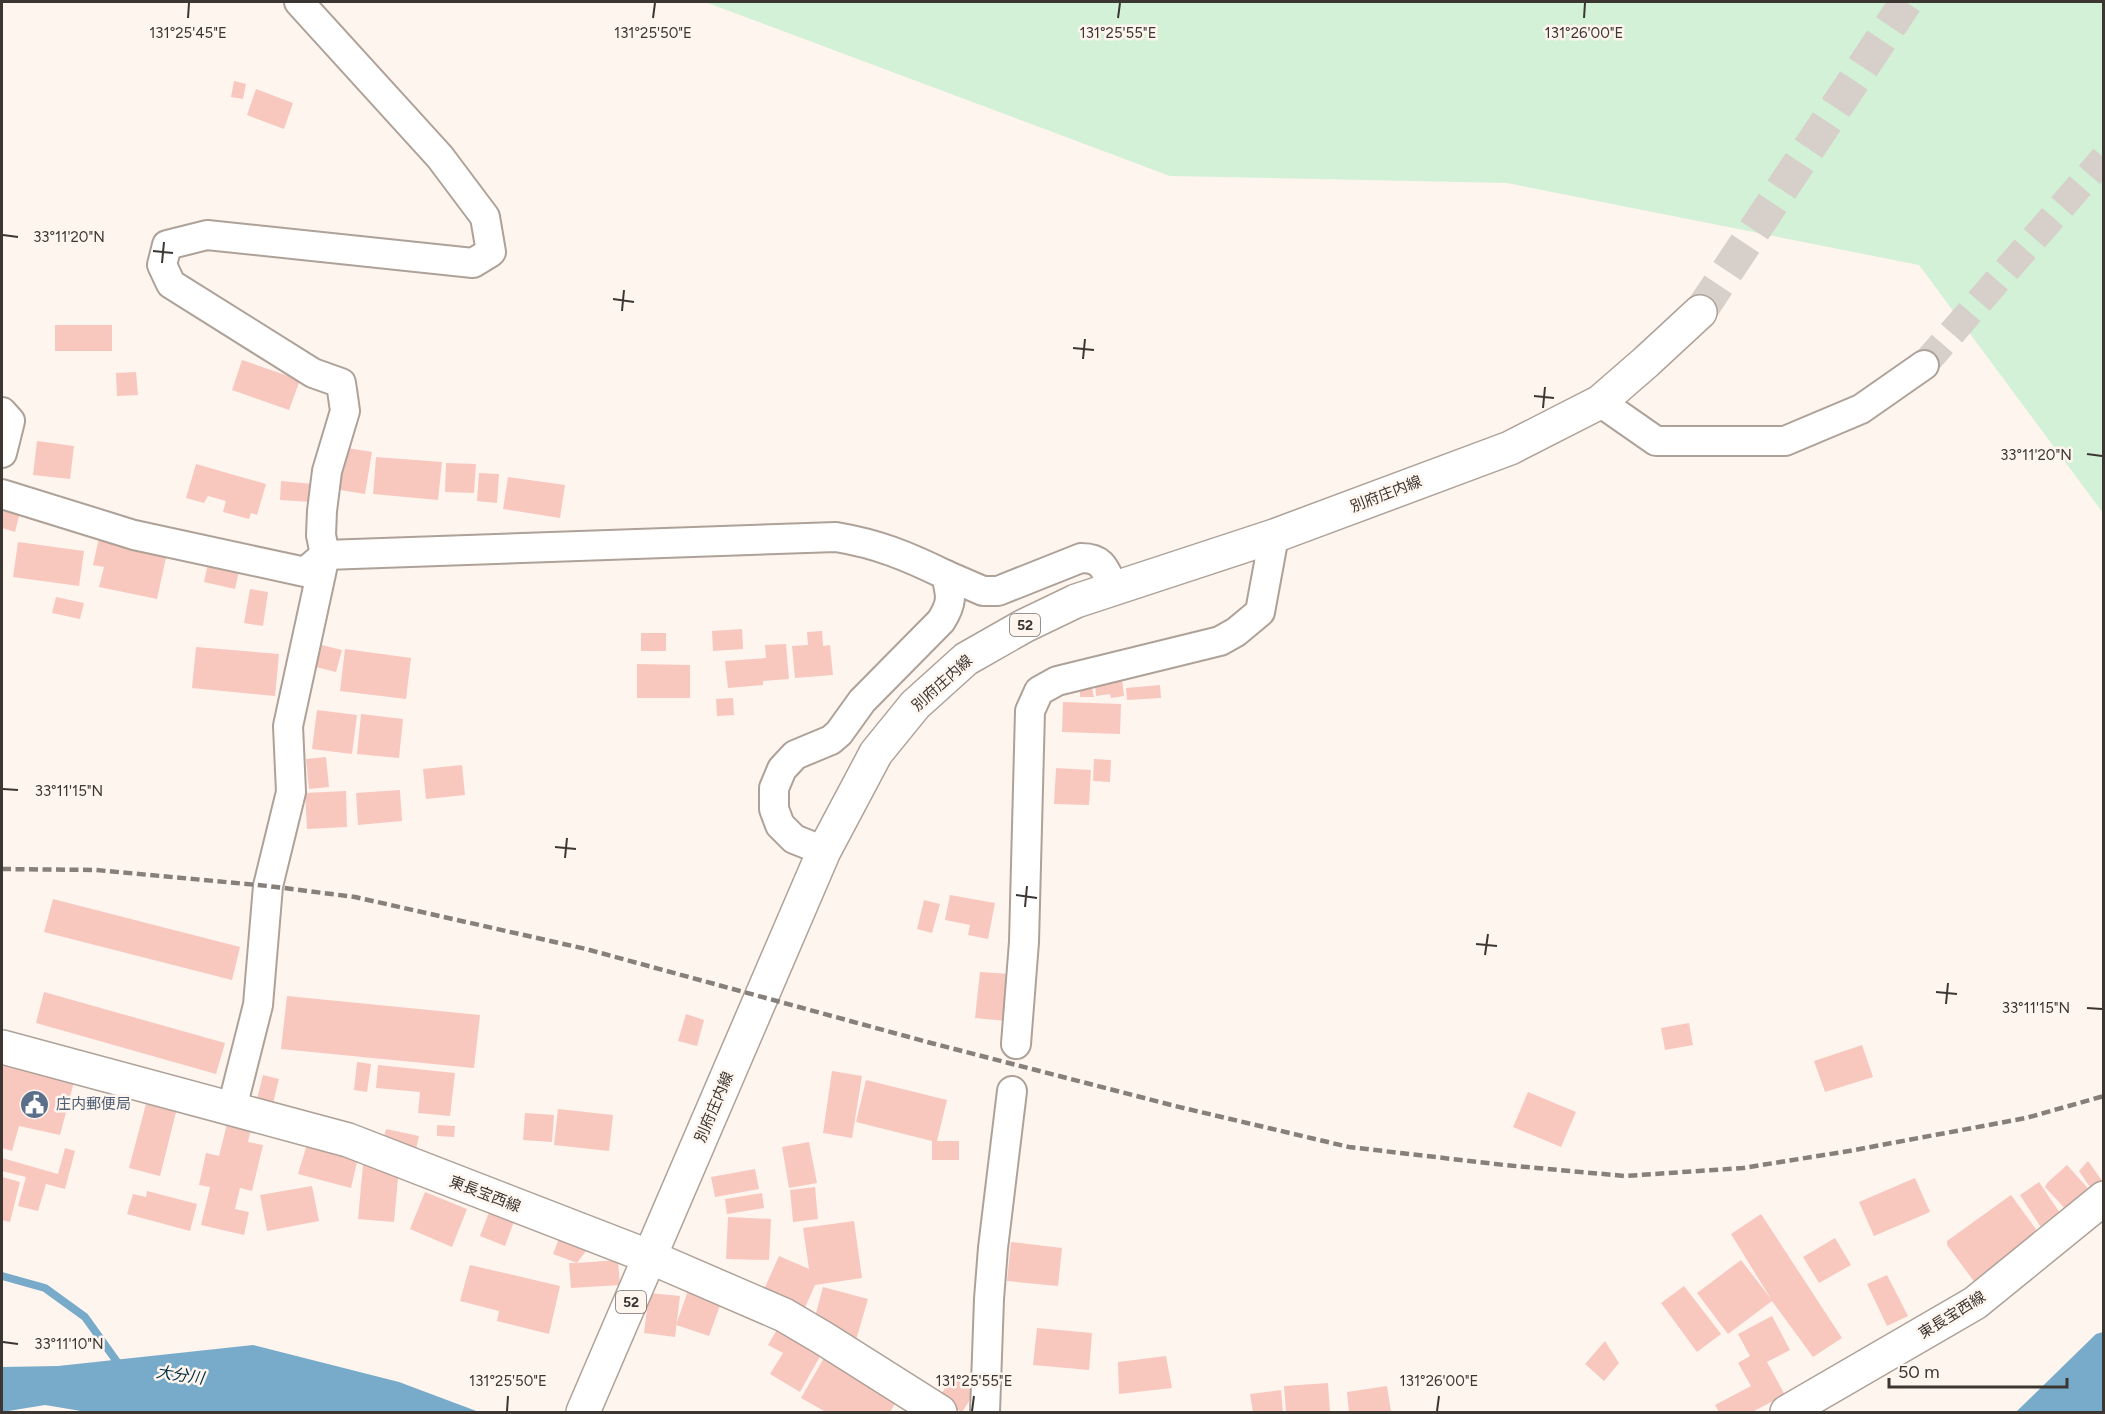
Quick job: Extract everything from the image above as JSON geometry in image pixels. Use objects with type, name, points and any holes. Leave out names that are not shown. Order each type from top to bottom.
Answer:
[{"type":"main road","name":"別府庄内線","points":[[584,1413],[824,851],[876,753],[924,697],[966,659],[1024,626],[1076,601],[1274,536],[1510,448],[1600,402],[1700,312]]},
{"type":"main road","name":"東長宝西線","points":[[2,1047],[348,1140],[650,1257],[784,1315],[824,1338],[940,1413]]},
{"type":"main road","name":"東長宝西線","points":[[1787,1413],[1975,1303],[2103,1198]]},
{"type":"street","points":[[232,1108],[258,1005],[268,886],[291,792],[288,726],[325,555],[321,535],[327,471],[345,411],[341,383],[313,373],[171,284],[162,265],[167,245],[207,235],[473,263],[491,252],[485,218],[440,157],[299,2]]},
{"type":"street","points":[[1600,402],[1656,441],[1785,441],[1861,410],[1924,365]]},
{"type":"street","points":[[2,412],[10,421],[2,453]]},
{"type":"street","points":[[2,494],[134,535],[305,572],[325,555],[836,537],[864,541],[902,553],[983,591],[998,591],[1081,558],[1093,558],[1101,563],[1114,589]]},
{"type":"street","points":[[1017,1044],[1024,942],[1030,711],[1039,691],[1057,681],[1220,641],[1236,632],[1260,612],[1274,536]]},
{"type":"street","points":[[824,851],[794,839],[780,825],[774,809],[774,788],[782,769],[795,755],[831,740],[839,733],[862,701],[941,621],[950,608],[950,591],[945,575]]},
{"type":"street","points":[[985,1413],[992,1259],[1012,1091]]},
{"type":"green space","points":[[705,2],[2103,2],[2103,513],[1919,265],[1507,183],[1170,176]]},
{"type":"water","points":[[2103,1332],[2103,1412],[2016,1412],[2096,1334]]},
{"type":"water","name":"大分川","points":[[253,1345],[399,1382],[479,1412],[87,1412],[45,1405],[2,1412],[2,1367],[58,1366]]},
{"type":"building","points":[[234,81],[246,84],[243,99],[231,97]]},
{"type":"building","points":[[256,89],[293,103],[284,129],[247,115]]},
{"type":"building","points":[[55,325],[112,325],[112,351],[55,351]]},
{"type":"building","points":[[242,360],[300,380],[289,410],[232,390]]},
{"type":"building","points":[[136,372],[138,395],[117,396],[116,373]]},
{"type":"building","points":[[37,441],[74,446],[70,479],[33,475]]},
{"type":"building","points":[[341,447],[372,452],[365,494],[334,489]]},
{"type":"building","points":[[376,457],[442,462],[438,500],[373,494]]},
{"type":"building","points":[[446,463],[476,464],[474,493],[445,492]]},
{"type":"building","points":[[196,464],[266,484],[257,515],[251,513],[249,519],[223,512],[226,501],[208,496],[204,503],[186,498]]},
{"type":"building","points":[[479,473],[499,474],[497,503],[477,501]]},
{"type":"building","points":[[508,477],[565,485],[560,518],[503,509]]},
{"type":"building","points":[[281,481],[313,484],[311,502],[280,500]]},
{"type":"building","points":[[5,504],[21,508],[15,532],[2,528]]},
{"type":"building","points":[[99,538],[167,553],[157,599],[99,587],[104,567],[93,565]]},
{"type":"building","points":[[18,542],[84,551],[79,586],[13,577]]},
{"type":"building","points":[[208,563],[239,571],[235,589],[204,582]]},
{"type":"building","points":[[250,589],[268,592],[263,626],[244,623]]},
{"type":"building","points":[[56,597],[84,603],[80,619],[52,613]]},
{"type":"building","points":[[742,629],[743,649],[713,651],[712,631]]},
{"type":"building","points":[[822,631],[823,646],[830,645],[833,675],[795,678],[792,646],[808,645],[807,632]]},
{"type":"building","points":[[641,633],[666,633],[666,651],[641,651]]},
{"type":"building","points":[[314,643],[342,650],[336,672],[308,665]]},
{"type":"building","points":[[786,644],[789,679],[763,681],[763,685],[728,688],[725,661],[766,658],[765,645]]},
{"type":"building","points":[[196,647],[279,654],[275,696],[192,688]]},
{"type":"building","points":[[345,649],[411,658],[406,699],[340,691]]},
{"type":"building","points":[[637,664],[690,665],[690,698],[637,698]]},
{"type":"building","points":[[1122,679],[1124,696],[1111,698],[1110,694],[1096,696],[1095,682]]},
{"type":"building","points":[[1091,684],[1094,697],[1080,697],[1080,686]]},
{"type":"building","points":[[1160,685],[1161,698],[1127,700],[1126,688]]},
{"type":"building","points":[[733,698],[734,715],[717,716],[716,699]]},
{"type":"building","points":[[1063,702],[1121,704],[1120,734],[1062,732]]},
{"type":"building","points":[[317,710],[357,715],[352,754],[312,749]]},
{"type":"building","points":[[361,714],[403,719],[399,758],[357,754]]},
{"type":"building","points":[[326,757],[329,787],[309,789],[306,759]]},
{"type":"building","points":[[1094,759],[1111,760],[1110,782],[1093,781]]},
{"type":"building","points":[[462,765],[465,795],[426,799],[423,769]]},
{"type":"building","points":[[1056,768],[1091,770],[1089,805],[1054,804]]},
{"type":"building","points":[[400,790],[402,821],[358,825],[356,793]]},
{"type":"building","points":[[346,791],[347,827],[307,829],[305,793]]},
{"type":"building","points":[[950,895],[995,903],[988,939],[968,935],[970,925],[945,920]]},
{"type":"building","points":[[53,899],[240,947],[232,980],[44,932]]},
{"type":"building","points":[[924,900],[940,904],[932,933],[917,929]]},
{"type":"building","points":[[980,972],[1010,974],[1006,1021],[975,1018]]},
{"type":"building","points":[[44,992],[225,1043],[216,1074],[36,1023]]},
{"type":"building","points":[[287,996],[480,1015],[474,1068],[281,1049]]},
{"type":"building","points":[[686,1014],[704,1020],[697,1046],[678,1041]]},
{"type":"building","points":[[1689,1023],[1693,1045],[1665,1050],[1661,1028]]},
{"type":"building","points":[[1862,1045],[1873,1077],[1825,1092],[1814,1061]]},
{"type":"building","points":[[357,1062],[371,1064],[367,1092],[354,1090]]},
{"type":"building","name":"庄内郵便局","points":[[4,1064],[74,1082],[60,1135],[19,1126],[12,1151],[2,1148]]},
{"type":"building","points":[[378,1065],[455,1073],[450,1116],[418,1113],[420,1092],[376,1088]]},
{"type":"building","points":[[832,1071],[862,1076],[852,1138],[823,1133]]},
{"type":"building","points":[[263,1075],[279,1079],[273,1103],[257,1099]]},
{"type":"building","points":[[866,1080],[947,1100],[937,1141],[959,1141],[959,1160],[932,1160],[932,1141],[856,1122]]},
{"type":"building","points":[[1528,1092],[1576,1112],[1561,1147],[1513,1127]]},
{"type":"building","points":[[146,1104],[176,1112],[160,1176],[129,1168]]},
{"type":"building","points":[[558,1109],[613,1115],[609,1151],[554,1145]]},
{"type":"building","points":[[525,1113],[554,1115],[552,1142],[523,1140]]},
{"type":"building","points":[[227,1124],[251,1129],[248,1142],[263,1145],[252,1191],[240,1188],[235,1209],[249,1212],[244,1235],[201,1225],[210,1187],[199,1185],[206,1153],[219,1156]]},
{"type":"building","points":[[437,1125],[455,1126],[454,1137],[437,1136]]},
{"type":"building","points":[[386,1129],[419,1136],[416,1149],[383,1141]]},
{"type":"building","points":[[809,1142],[817,1183],[789,1188],[782,1147]]},
{"type":"building","points":[[307,1144],[358,1158],[351,1188],[298,1174]]},
{"type":"building","points":[[65,1148],[75,1151],[65,1189],[46,1184],[38,1211],[18,1206],[26,1177],[2,1171],[2,1158],[58,1174]]},
{"type":"building","points":[[2088,1161],[2103,1182],[2092,1190],[2079,1171]]},
{"type":"building","points":[[363,1165],[399,1168],[394,1222],[358,1219]]},
{"type":"building","points":[[2067,1165],[2092,1193],[2070,1214],[2045,1187]]},
{"type":"building","points":[[755,1169],[759,1189],[715,1197],[711,1177]]},
{"type":"building","points":[[2,1177],[20,1182],[10,1222],[2,1220]]},
{"type":"building","points":[[1915,1178],[1930,1212],[1874,1236],[1859,1202]]},
{"type":"building","points":[[2039,1182],[2062,1216],[2042,1229],[2020,1195]]},
{"type":"building","points":[[312,1186],[319,1221],[267,1231],[260,1195]]},
{"type":"building","points":[[815,1187],[818,1219],[793,1222],[790,1190]]},
{"type":"building","points":[[147,1191],[197,1204],[190,1231],[127,1214],[133,1194],[146,1197]]},
{"type":"building","points":[[425,1192],[467,1209],[452,1247],[410,1229]]},
{"type":"building","points":[[762,1193],[764,1208],[727,1214],[725,1199]]},
{"type":"building","points":[[2011,1195],[2041,1236],[1976,1284],[1947,1245],[1947,1241]]},
{"type":"building","points":[[491,1207],[516,1216],[505,1246],[480,1236]]},
{"type":"building","points":[[1761,1214],[1842,1338],[1813,1357],[1772,1301],[1728,1334],[1697,1293],[1741,1260],[1771,1299],[1731,1234]]},
{"type":"building","points":[[728,1217],[771,1219],[769,1260],[726,1259]]},
{"type":"building","points":[[854,1221],[862,1278],[815,1285],[803,1312],[762,1294],[779,1256],[809,1269],[803,1228]]},
{"type":"building","points":[[560,1236],[589,1247],[577,1263],[553,1254]]},
{"type":"building","points":[[1835,1238],[1851,1265],[1819,1283],[1803,1257]]},
{"type":"building","points":[[1011,1242],[1062,1248],[1058,1286],[1007,1281]]},
{"type":"building","points":[[618,1260],[620,1285],[571,1288],[569,1263]]},
{"type":"building","points":[[470,1265],[560,1286],[549,1334],[497,1321],[499,1311],[460,1301]]},
{"type":"building","points":[[1887,1275],[1908,1316],[1887,1326],[1867,1284]]},
{"type":"building","points":[[1684,1286],[1721,1334],[1697,1352],[1661,1303]]},
{"type":"building","points":[[823,1287],[868,1299],[856,1340],[812,1328]]},
{"type":"building","points":[[689,1288],[722,1300],[709,1336],[676,1325]]},
{"type":"building","points":[[649,1293],[680,1296],[675,1337],[644,1333]]},
{"type":"building","points":[[1772,1316],[1790,1350],[1767,1362],[1785,1395],[1752,1412],[1719,1412],[1715,1405],[1751,1386],[1738,1363],[1750,1356],[1738,1334]]},
{"type":"building","points":[[779,1326],[823,1351],[800,1392],[770,1374],[783,1353],[768,1345]]},
{"type":"building","points":[[1037,1328],[1092,1333],[1089,1370],[1033,1365]]},
{"type":"building","points":[[1605,1341],[1619,1363],[1604,1381],[1585,1364]]},
{"type":"building","points":[[825,1356],[898,1399],[890,1412],[826,1412],[801,1398]]},
{"type":"building","points":[[1166,1356],[1172,1388],[1119,1394],[1118,1362]]},
{"type":"building","points":[[952,1377],[975,1392],[962,1412],[938,1399]]},
{"type":"building","points":[[1328,1383],[1330,1412],[1286,1412],[1284,1386]]},
{"type":"building","points":[[1387,1386],[1391,1412],[1349,1412],[1347,1392]]},
{"type":"building","points":[[1281,1390],[1283,1412],[1253,1412],[1250,1394]]},
{"type":"waterway","points":[[2,1276],[45,1288],[85,1317],[120,1366]]},
{"type":"tunnel","points":[[1700,312],[1906,2]]},
{"type":"tunnel","points":[[1924,365],[2104,158]]},
{"type":"railway","points":[[2,869],[96,870],[268,886],[355,897],[586,949],[931,1043],[1175,1106],[1349,1147],[1504,1165],[1625,1176],[1743,1168],[2026,1118],[2104,1096]]},
{"type":"place","name":"庄内郵便局","points":[[35,1104]]}]
